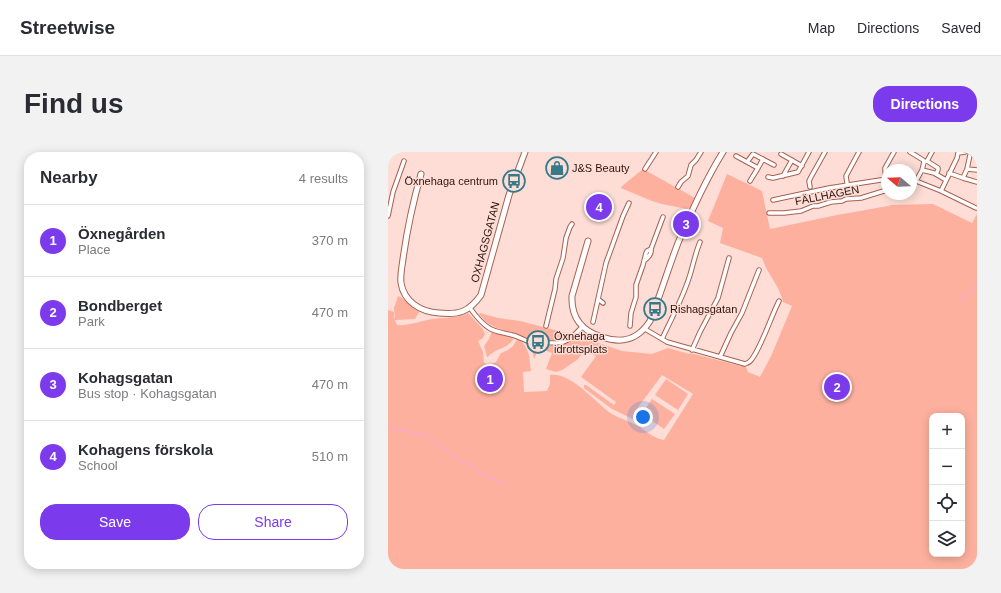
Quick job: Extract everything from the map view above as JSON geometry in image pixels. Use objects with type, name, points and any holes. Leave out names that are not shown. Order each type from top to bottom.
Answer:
[{"type":"street","name":"OXHAGSGATAN","points":[[470,308],[481,295],[509,195],[525,152]]},
{"type":"street","points":[[645,169],[656,152]]},
{"type":"street","points":[[678,187],[688,176],[691,165],[696,160],[700,152]]},
{"type":"street","points":[[588,241],[572,296],[573,310],[582,327],[592,334],[615,341],[628,340],[645,329],[650,321],[678,244],[697,200],[723,152]]},
{"type":"street","points":[[768,177],[772,178],[797,172],[802,166],[809,152]]},
{"type":"street","points":[[810,187],[811,177],[825,152]]},
{"type":"street","points":[[847,183],[846,176],[858,152]]},
{"type":"street","points":[[887,164],[894,152]]},
{"type":"street","points":[[910,152],[938,168],[936,174]]},
{"type":"street","points":[[917,179],[925,161],[932,152]]},
{"type":"street","points":[[747,162],[754,153],[774,165]]},
{"type":"street","points":[[941,191],[958,153],[969,153],[967,169],[963,178]]},
{"type":"street","points":[[781,154],[802,166]]},
{"type":"street","points":[[736,156],[758,168]]},
{"type":"street","points":[[750,181],[763,159]]},
{"type":"street","points":[[783,176],[792,160]]},
{"type":"street","points":[[388,216],[404,161]]},
{"type":"street","points":[[967,169],[977,170]]},
{"type":"street","points":[[922,170],[936,174],[946,180]]},
{"type":"street","points":[[949,173],[963,178],[976,180]]},
{"type":"street","points":[[421,174],[404,249],[401,277],[401,284],[410,302],[416,307],[432,313],[451,314],[470,308],[488,328],[513,335],[528,342],[546,342],[555,344],[565,342],[582,327]]},
{"type":"street","name":"FÄLLHAGEN","points":[[773,200],[831,188],[881,180]]},
{"type":"street","points":[[917,181],[976,208]]},
{"type":"street","name":"FÄLLHAGEN","points":[[770,213],[801,211],[813,206],[846,199],[861,198],[881,192]]},
{"type":"street","points":[[593,322],[606,263],[629,203]]},
{"type":"street","points":[[630,326],[631,313],[636,297],[636,285],[647,251],[651,249],[663,217]]},
{"type":"street","points":[[546,326],[556,279],[563,258],[566,238],[572,224]]},
{"type":"street","points":[[662,339],[679,304],[700,242]]},
{"type":"street","points":[[692,350],[718,298],[729,258]]},
{"type":"street","points":[[720,358],[742,313],[758,270]]},
{"type":"street","points":[[598,299],[603,304]]},
{"type":"street","points":[[645,329],[667,342],[742,364],[748,363],[752,359],[779,301]]},
{"type":"shaded area","points":[[643,169],[695,198],[690,207],[687,209],[662,204],[621,188]]},
{"type":"shaded area","points":[[727,174],[762,191],[770,229],[891,205],[933,204],[972,223],[977,214],[977,569],[388,569],[388,310],[394,312],[395,319],[394,308],[398,296],[404,299],[419,312],[415,319],[395,320],[397,325],[458,316],[468,313],[482,328],[485,334],[483,338],[478,341],[483,352],[484,363],[489,365],[496,362],[501,353],[513,346],[518,338],[525,345],[531,371],[523,372],[524,392],[547,391],[550,384],[550,375],[558,375],[567,378],[583,389],[612,414],[640,427],[654,437],[664,440],[693,394],[662,375],[636,410],[633,419],[612,409],[584,388],[584,385],[586,385],[614,405],[616,402],[581,377],[596,356],[588,352],[583,353],[577,360],[562,370],[556,372],[546,369],[552,353],[539,348],[534,359],[532,349],[533,346],[537,345],[562,345],[575,336],[622,351],[652,354],[668,348],[741,366],[741,361],[744,362],[748,372],[760,377],[772,354],[792,306],[783,302],[762,258],[720,243],[723,228],[708,221]]},
{"type":"shaded area","points":[[479,314],[498,318],[520,321],[570,334],[568,338],[561,341],[528,338],[497,328],[487,323]]},
{"type":"shaded area","points":[[492,331],[510,336],[513,340],[487,357],[484,346]]},
{"type":"shaded area","points":[[666,379],[688,394],[678,410],[655,395]]},
{"type":"shaded area","points":[[652,399],[675,414],[664,429],[642,414]]},
{"type":"waterway","points":[[959,301],[977,286]]},
{"type":"waterway","points":[[388,427],[427,436],[452,455],[471,465],[478,472],[505,483]]},
{"type":"place","name":"J&S Beauty","points":[[557,168]]},
{"type":"place","name":"Öxnehaga centrum","points":[[514,181]]},
{"type":"place","name":"Kohagens förskola","points":[[599,207]]},
{"type":"place","name":"Kohagsgatan","points":[[686,224]]},
{"type":"place","name":"Rishagsgatan","points":[[655,309]]},
{"type":"place","name":"Öxnehaga idrottsplats","points":[[538,342]]},
{"type":"place","name":"Öxnegården","points":[[490,379]]},
{"type":"place","name":"Bondberget","points":[[837,387]]}]
